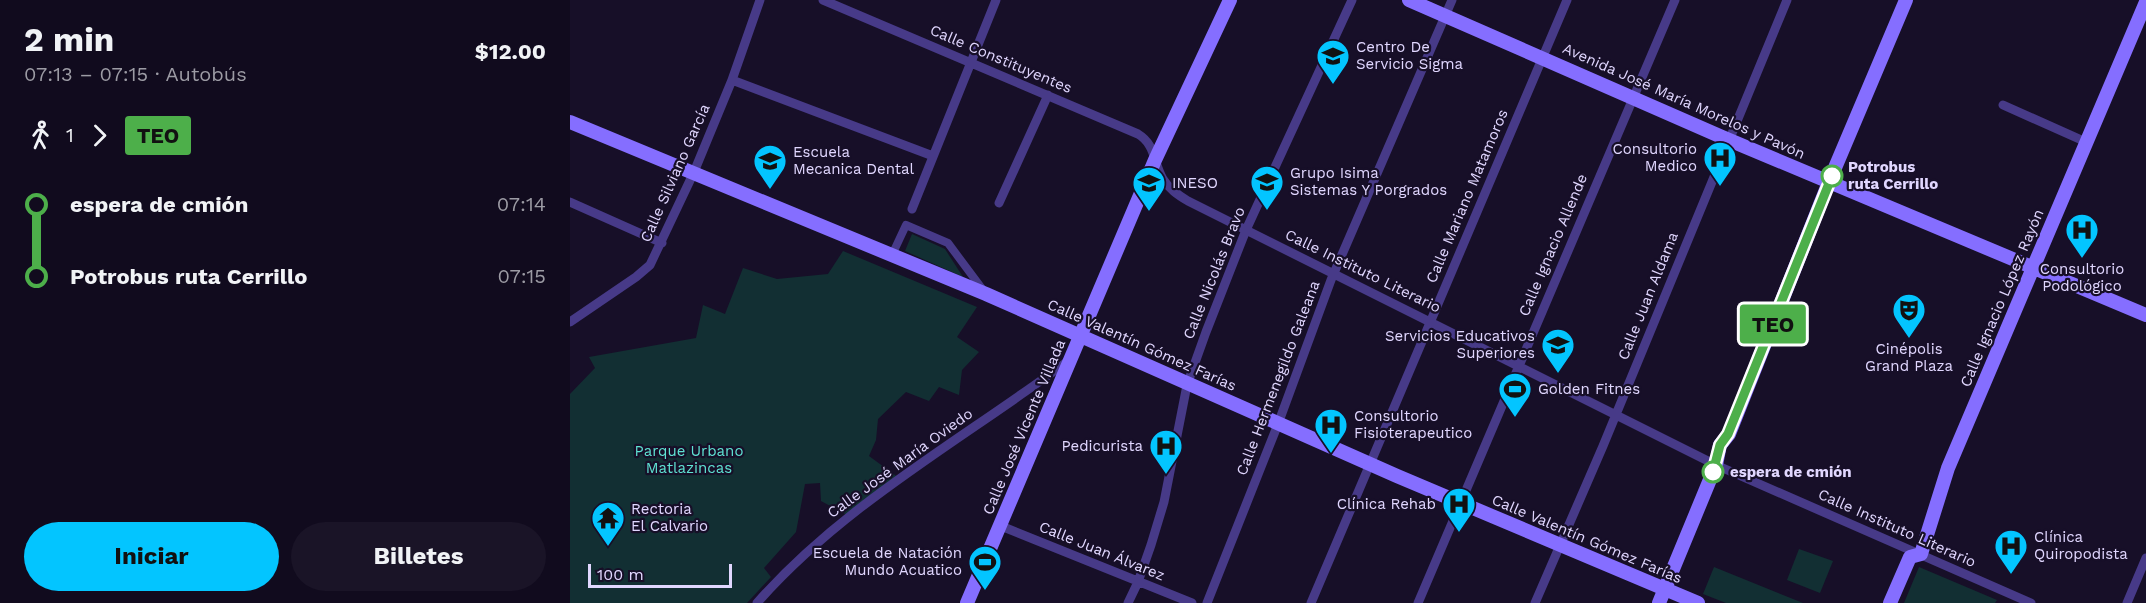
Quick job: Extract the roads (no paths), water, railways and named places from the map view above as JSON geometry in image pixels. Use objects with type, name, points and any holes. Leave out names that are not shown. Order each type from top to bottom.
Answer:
[{"type":"main road","name":"Calle José Vicente Villada","points":[[967,603],[1155,160],[1230,0]]},
{"type":"main road","name":"Avenida José María Morelos y Pavón","points":[[1409,0],[1728,139],[2146,315]]},
{"type":"main road","points":[[1662,596],[1716,465],[1720,445],[1728,434],[1829,182],[1906,0]]},
{"type":"main road","name":"Calle Ignacio López Rayón","points":[[1890,603],[1910,557],[1921,554],[2032,268],[2146,2]]},
{"type":"main road","name":"Calle Valentín Gómez Farías","points":[[570,122],[986,294],[1187,385],[1560,546],[1662,596],[1698,603]]},
{"type":"street","name":"Calle Silviano García","points":[[570,322],[650,265],[694,172],[732,80],[760,0]]},
{"type":"street","name":"Calle Constituyentes","points":[[824,0],[1144,138],[1152,148],[1155,160]]},
{"type":"street","points":[[912,209],[996,0]]},
{"type":"street","name":"Calle Nicolás Bravo","points":[[1128,603],[1138,582],[1164,502],[1187,385],[1246,230],[1352,0]]},
{"type":"street","name":"Calle Hermenegildo Galeana","points":[[1207,603],[1278,424],[1334,272],[1452,0]]},
{"type":"street","name":"Calle Mariano Matamoros","points":[[1311,603],[1567,0]]},
{"type":"street","name":"Calle Ignacio Allende","points":[[1418,603],[1676,0]]},
{"type":"street","name":"Calle Juan Aldama","points":[[1534,603],[1616,414],[1787,0]]},
{"type":"street","points":[[732,80],[933,156]]},
{"type":"street","points":[[999,203],[1048,95]]},
{"type":"street","points":[[2003,105],[2086,142]]},
{"type":"street","name":"Calle Instituto Literario","points":[[1155,160],[1163,179],[1173,191],[1246,230],[1716,465],[2031,603]]},
{"type":"street","points":[[570,202],[662,243]]},
{"type":"street","points":[[892,255],[906,225],[948,243],[986,294]]},
{"type":"street","name":"Calle José María Oviedo","points":[[757,603],[822,540],[868,502],[1070,359]]},
{"type":"street","name":"Calle Juan Álvarez","points":[[1001,526],[1192,603]]},
{"type":"street","points":[[2127,603],[2146,558]]},
{"type":"place","name":"Centro De Servicio Sigma","points":[[1333,85]]},
{"type":"place","name":"Potrobus ruta Cerrillo","points":[[1832,176]]},
{"type":"place","name":"Consultorio Medico","points":[[1720,187]]},
{"type":"place","name":"Escuela Mecanica Dental","points":[[770,190]]},
{"type":"place","name":"Grupo Isima Sistemas Y Porgrados","points":[[1267,211]]},
{"type":"place","name":"INESO","points":[[1149,212]]},
{"type":"place","name":"Consultorio Podológico","points":[[2082,259]]},
{"type":"place","name":"Cinépolis Grand Plaza","points":[[1909,339]]},
{"type":"place","name":"Servicios Educativos Superiores","points":[[1558,374]]},
{"type":"place","name":"Golden Fitnes","points":[[1515,418]]},
{"type":"place","name":"Consultorio Fisioterapeutico","points":[[1331,454]]},
{"type":"place","name":"espera de cmión","points":[[1713,472]]},
{"type":"place","name":"Pedicurista","points":[[1166,475]]},
{"type":"place","name":"Clínica Rehab","points":[[1459,533]]},
{"type":"place","name":"Rectoria El Calvario","points":[[608,547]]},
{"type":"place","name":"Clínica Quiropodista","points":[[2011,575]]},
{"type":"place","name":"Escuela de Natación Mundo Acuatico","points":[[985,591]]},
{"type":"park label","name":"Parque Urbano Matlazincas","points":[[689,460]]}]
